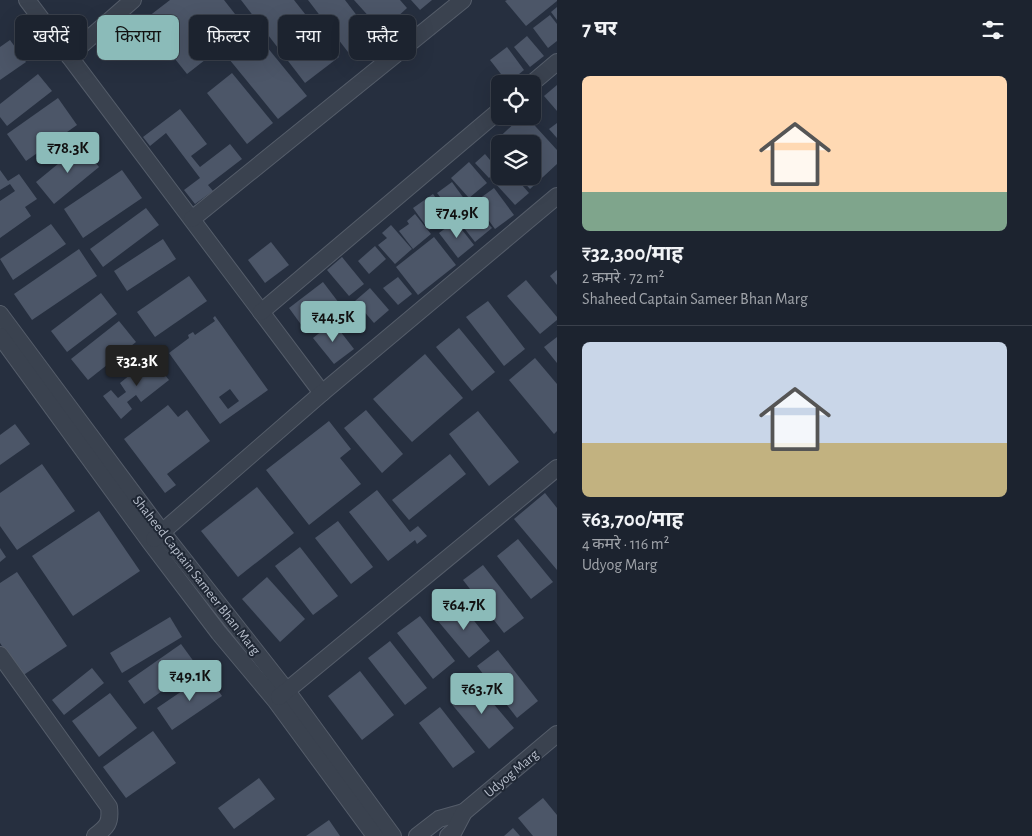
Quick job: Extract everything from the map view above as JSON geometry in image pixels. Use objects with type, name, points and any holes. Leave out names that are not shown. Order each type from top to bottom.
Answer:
[{"type":"street","points":[[27,0],[39,15]]},
{"type":"street","points":[[87,41],[133,0]]},
{"type":"street","points":[[192,219],[463,0]]},
{"type":"street","points":[[73,60],[322,394]]},
{"type":"street","points":[[541,76],[557,62]]},
{"type":"street","points":[[261,312],[491,118]]},
{"type":"street","points":[[156,537],[557,196]]},
{"type":"street","name":"Shaheed Captain Sameer Bhan Marg","points":[[0,314],[156,537],[219,633],[281,696],[393,836]]},
{"type":"street","name":"Shaheed Captain Sameer Bhan Marg","points":[[0,336],[156,537]]},
{"type":"street","points":[[281,696],[557,468]]},
{"type":"street","points":[[0,655],[109,807],[110,815],[106,828],[95,836]]},
{"type":"street","name":"Shaheed Captain Sameer Bhan Marg","points":[[281,696],[375,836]]},
{"type":"street","name":"Udyog Marg","points":[[448,836],[454,831],[464,812],[557,734]]},
{"type":"street","name":"Udyog Marg","points":[[417,836],[439,819],[464,812]]},
{"type":"building","points":[[170,0],[224,0],[236,15],[189,15],[189,60],[205,60],[187,74],[176,60],[179,60],[179,15],[150,15]]},
{"type":"building","points":[[241,0],[294,0],[306,15],[278,15],[278,48],[268,35],[268,15],[253,15]]},
{"type":"building","points":[[308,0],[345,0],[356,15],[349,15],[349,51],[339,40],[339,15],[320,15]]},
{"type":"building","points":[[354,0],[400,0],[407,8],[399,15],[368,15]]},
{"type":"building","points":[[411,0],[432,0],[420,10]]},
{"type":"building","points":[[505,1],[557,1],[526,26]]},
{"type":"building","points":[[557,7],[557,20],[551,12]]},
{"type":"building","points":[[550,15],[557,24],[557,41],[548,48],[533,28]]},
{"type":"building","points":[[527,36],[544,56],[530,67],[514,47]]},
{"type":"building","points":[[10,40],[15,47],[15,60],[25,60],[26,62],[0,80],[0,47]]},
{"type":"building","points":[[507,47],[524,70],[518,75],[502,75],[490,60]]},
{"type":"building","points":[[268,48],[307,96],[278,119],[230,60],[268,60]]},
{"type":"building","points":[[287,60],[335,60],[305,83]]},
{"type":"building","points":[[232,73],[273,123],[247,144],[207,93]]},
{"type":"building","points":[[38,74],[52,91],[7,126],[0,117],[0,104]]},
{"type":"building","points":[[557,85],[557,111],[544,96]]},
{"type":"building","points":[[58,98],[77,125],[26,161],[7,134]]},
{"type":"building","points":[[180,109],[207,144],[191,156],[200,167],[230,144],[242,159],[208,185],[213,191],[195,204],[184,190],[200,178],[166,133],[150,146],[143,137]]},
{"type":"building","points":[[557,123],[557,138],[549,129]]},
{"type":"building","points":[[512,125],[534,125],[557,150],[557,164],[541,179],[541,135],[502,135]]},
{"type":"building","points":[[81,145],[99,167],[54,204],[36,182]]},
{"type":"building","points":[[485,154],[491,159],[491,176],[489,178],[475,163]]},
{"type":"building","points":[[469,162],[487,183],[469,198],[451,178]]},
{"type":"building","points":[[0,170],[8,181],[19,174],[37,199],[25,207],[31,216],[0,238],[0,201],[15,191],[10,184],[0,190]]},
{"type":"building","points":[[122,170],[142,198],[83,238],[64,209]]},
{"type":"building","points":[[452,182],[465,200],[451,211],[437,193]]},
{"type":"building","points":[[497,185],[522,185],[529,193],[515,205]]},
{"type":"building","points":[[526,185],[534,185],[530,189]]},
{"type":"building","points":[[494,188],[514,215],[495,229],[475,202]]},
{"type":"building","points":[[433,194],[449,216],[429,230],[413,208]]},
{"type":"building","points":[[473,206],[492,228],[475,242],[457,219]]},
{"type":"building","points":[[146,208],[159,225],[103,267],[90,249]]},
{"type":"building","points":[[415,214],[431,234],[413,249],[399,231],[409,224],[407,221]]},
{"type":"building","points":[[455,221],[474,245],[458,258],[439,233]]},
{"type":"building","points":[[51,224],[66,244],[13,280],[0,259]]},
{"type":"building","points":[[391,225],[412,249],[395,264],[378,245],[387,238],[382,233]]},
{"type":"building","points":[[434,237],[456,265],[418,295],[396,267]]},
{"type":"building","points":[[163,239],[176,259],[127,291],[114,271]]},
{"type":"building","points":[[271,242],[289,265],[265,283],[248,260]]},
{"type":"building","points":[[375,246],[386,259],[369,274],[358,261]]},
{"type":"building","points":[[79,249],[97,276],[32,320],[14,294]]},
{"type":"building","points":[[342,257],[364,284],[349,296],[327,270]]},
{"type":"building","points":[[557,270],[557,285],[550,276]]},
{"type":"building","points":[[189,276],[207,301],[155,337],[137,312]]},
{"type":"building","points":[[398,277],[412,294],[398,305],[383,288]]},
{"type":"building","points":[[526,280],[557,317],[557,320],[540,334],[507,296]]},
{"type":"building","points":[[323,282],[339,303],[305,330],[289,308]]},
{"type":"building","points":[[370,288],[389,310],[374,323],[355,301]]},
{"type":"building","points":[[101,293],[117,314],[67,352],[51,331]]},
{"type":"building","points":[[488,301],[525,349],[504,366],[466,317]]},
{"type":"building","points":[[215,316],[268,390],[220,424],[169,353],[189,338],[188,335],[193,332],[195,335],[215,321],[213,318]],"holes":[[[230,389],[239,401],[228,409],[219,397]]]},
{"type":"building","points":[[119,321],[136,342],[88,380],[71,359]]},
{"type":"building","points":[[333,322],[354,349],[334,364],[313,338]]},
{"type":"building","points":[[459,328],[495,372],[472,391],[436,347]]},
{"type":"building","points":[[557,337],[557,363],[544,347]]},
{"type":"building","points":[[425,354],[463,398],[412,442],[373,399]]},
{"type":"building","points":[[151,358],[169,380],[141,402],[136,395],[127,402],[132,409],[121,419],[103,396],[111,390],[118,398],[126,392],[120,383]]},
{"type":"building","points":[[535,358],[557,384],[557,431],[554,434],[509,380]]},
{"type":"building","points":[[168,405],[178,417],[187,410],[210,441],[167,474],[176,485],[165,493],[124,439]]},
{"type":"building","points":[[366,410],[403,454],[382,473],[344,428]]},
{"type":"building","points":[[478,411],[519,462],[489,486],[449,434]]},
{"type":"building","points":[[329,421],[351,449],[340,458],[361,484],[309,525],[266,470]]},
{"type":"building","points":[[15,424],[30,444],[0,465],[0,435]]},
{"type":"building","points":[[450,454],[466,474],[409,520],[392,500]]},
{"type":"building","points":[[42,464],[75,511],[17,550],[0,526],[0,493]]},
{"type":"building","points":[[257,487],[294,533],[238,577],[201,531]]},
{"type":"building","points":[[377,490],[410,532],[418,526],[427,536],[417,544],[415,540],[388,561],[349,512]]},
{"type":"building","points":[[545,493],[557,508],[557,570],[514,519]]},
{"type":"building","points":[[99,511],[140,571],[73,616],[32,556]]},
{"type":"building","points":[[338,521],[373,567],[351,584],[315,538]]},
{"type":"building","points":[[518,539],[553,582],[531,599],[497,556]]},
{"type":"building","points":[[300,547],[338,596],[313,615],[275,566]]},
{"type":"building","points":[[0,548],[6,557],[0,562]]},
{"type":"building","points":[[483,565],[524,618],[504,633],[463,580]]},
{"type":"building","points":[[17,572],[67,646],[22,676],[0,643],[0,583]]},
{"type":"building","points":[[267,577],[305,619],[280,642],[242,599]]},
{"type":"building","points":[[460,603],[490,641],[469,658],[438,621]]},
{"type":"building","points":[[420,616],[455,661],[433,679],[397,633]]},
{"type":"building","points":[[170,617],[182,637],[122,673],[110,653]]},
{"type":"building","points":[[390,641],[427,688],[405,705],[368,658]]},
{"type":"building","points":[[181,644],[197,666],[144,704],[128,681]]},
{"type":"building","points":[[498,650],[538,701],[517,718],[477,666]]},
{"type":"building","points":[[92,668],[104,683],[64,715],[52,700]]},
{"type":"building","points":[[360,671],[394,715],[362,740],[328,696]]},
{"type":"building","points":[[207,674],[222,696],[172,730],[157,708]]},
{"type":"building","points":[[475,682],[514,728],[489,749],[450,702]]},
{"type":"building","points":[[110,693],[137,728],[99,757],[72,721]]},
{"type":"building","points":[[440,707],[475,752],[453,768],[419,723]]},
{"type":"building","points":[[153,731],[176,763],[126,798],[103,767]]},
{"type":"building","points":[[259,778],[275,799],[234,829],[218,808]]},
{"type":"building","points":[[543,798],[557,815],[557,836],[533,836],[518,818]]},
{"type":"building","points":[[329,820],[340,836],[306,836]]},
{"type":"building","points":[[513,828],[520,836],[504,836]]}]
